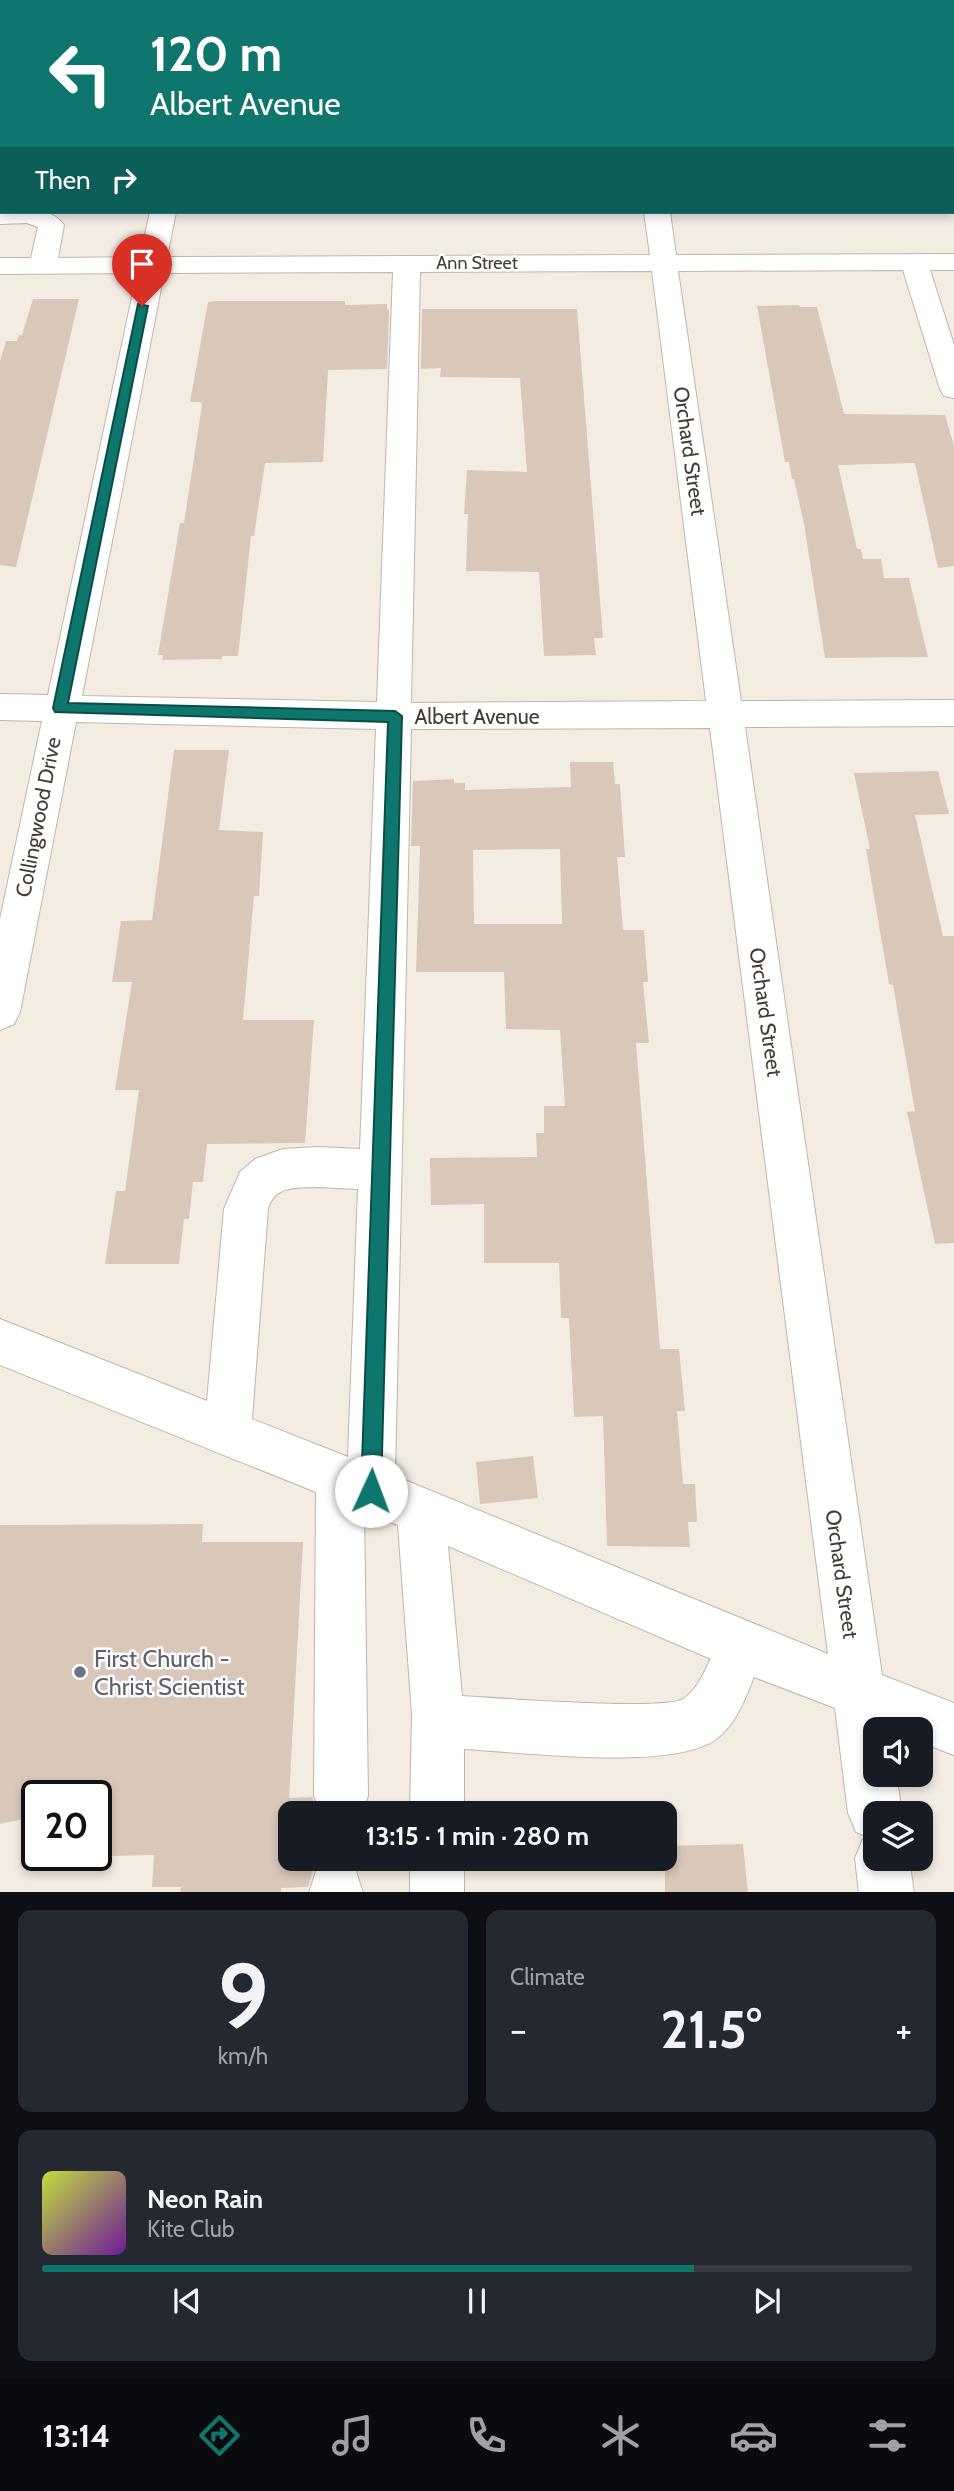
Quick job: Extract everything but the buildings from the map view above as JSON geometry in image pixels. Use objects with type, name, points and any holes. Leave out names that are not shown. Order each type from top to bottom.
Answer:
[{"type":"street","name":"Collingwood Drive","points":[[0,1012],[163,214]]},
{"type":"street","name":"Orchard Street","points":[[657,214],[873,1801]]},
{"type":"street","points":[[0,216],[32,215],[46,219],[51,225],[43,266]]},
{"type":"street","points":[[914,262],[954,389]]},
{"type":"street","name":"Ann Street","points":[[0,266],[954,262]]},
{"type":"street","points":[[341,1797],[356,1485],[381,1170],[407,263]]},
{"type":"street","name":"Albert Avenue","points":[[0,707],[395,716],[954,713]]},
{"type":"street","points":[[227,1433],[246,1209],[251,1193],[260,1180],[272,1171],[381,1170]]},
{"type":"street","points":[[0,1342],[421,1510],[741,1646],[954,1729]]},
{"type":"street","points":[[421,1510],[438,1721],[437,1801]]},
{"type":"street","points":[[438,1721],[650,1730],[692,1725],[708,1712],[726,1682],[741,1646]]},
{"type":"street","points":[[437,1871],[437,1892]]},
{"type":"street","points":[[884,1871],[887,1892]]},
{"type":"place","name":"First Church - Christ Scientist","points":[[80,1672]]},
{"type":"route","points":[[142,306],[60,708],[395,716],[371,1491]]}]
